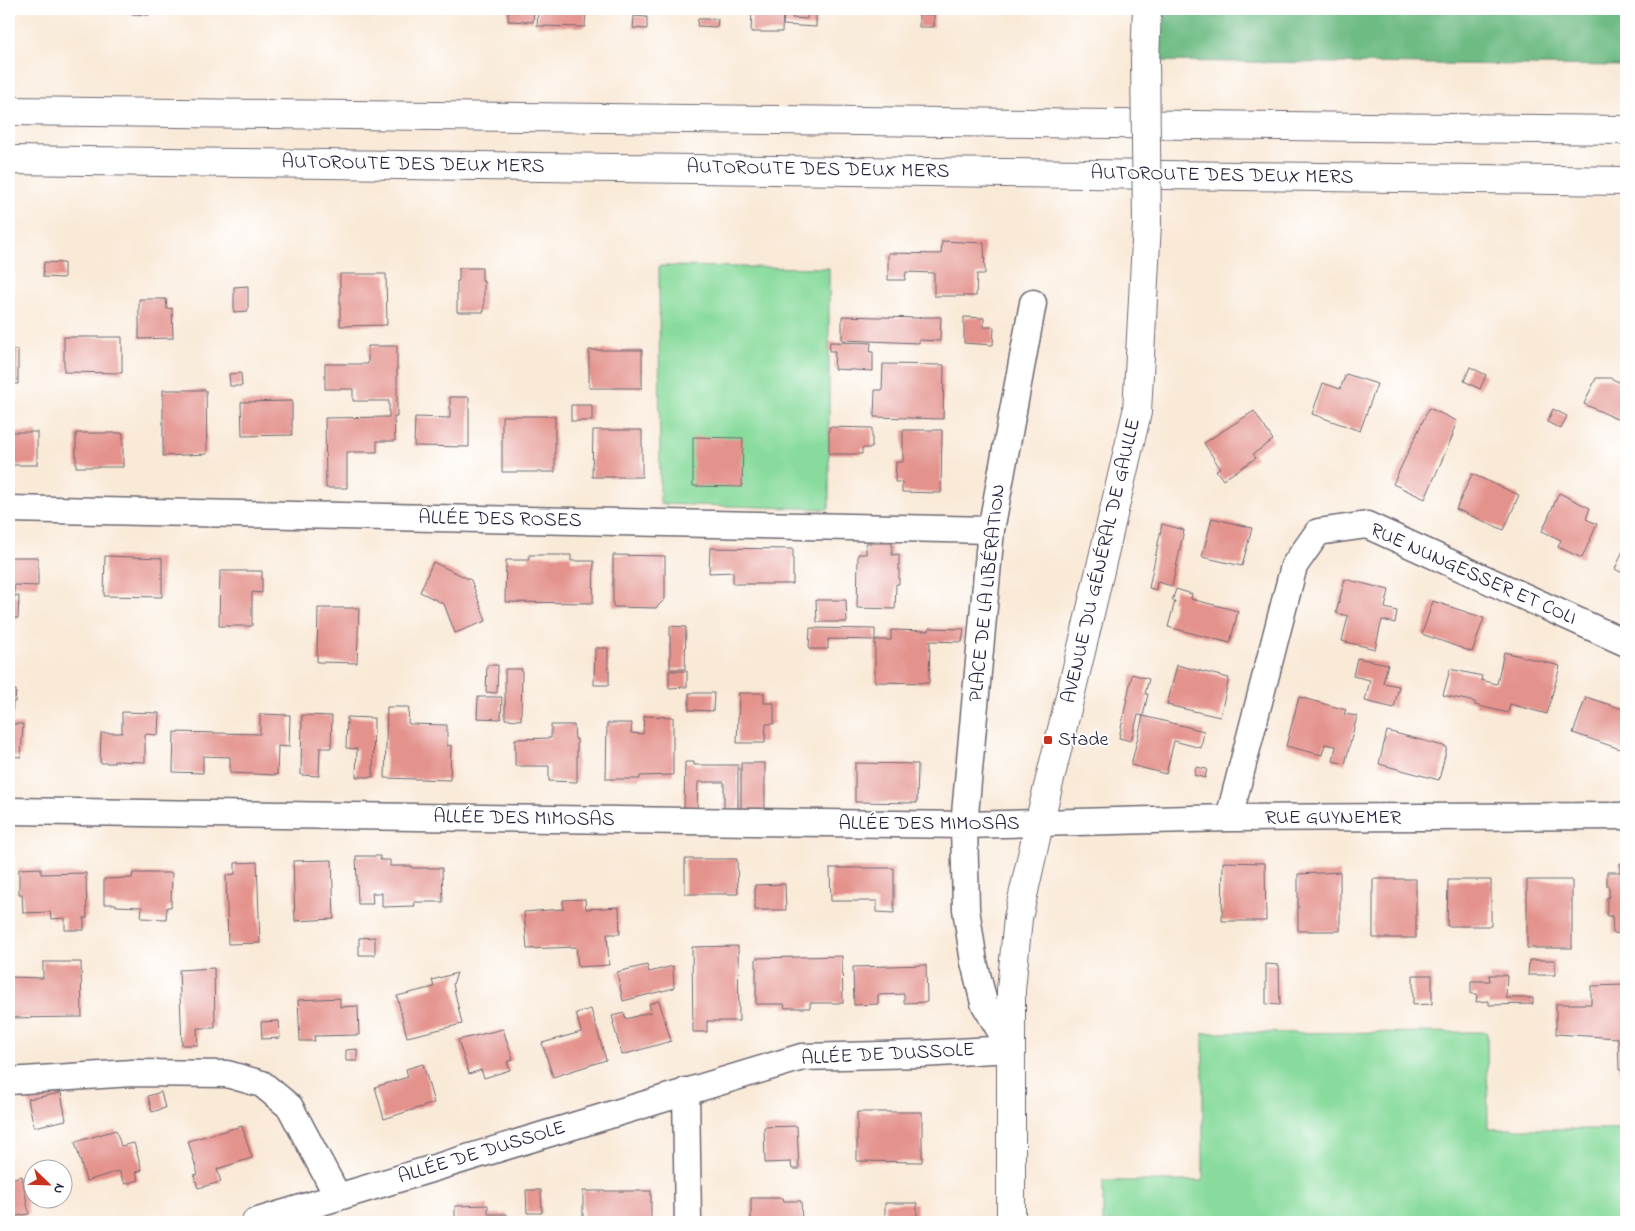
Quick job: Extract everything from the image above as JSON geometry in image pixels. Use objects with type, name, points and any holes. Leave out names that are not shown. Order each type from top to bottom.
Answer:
[{"type":"main road","name":"AVENUE DU GÉNÉRAL DE GAULLE","points":[[1011,1222],[1012,990],[1018,918],[1137,412],[1147,223],[1147,9]]},
{"type":"main road","points":[[9,111],[1626,130]]},
{"type":"main road","name":"AUTOROUTE DES DEUX MERS","points":[[9,160],[1626,181]]},
{"type":"street","name":"PLACE DE LA LIBÉRATION","points":[[1011,1049],[984,1002],[974,962],[966,909],[964,825],[991,530],[1033,303]]},
{"type":"street","name":"ALLÉE DES ROSES","points":[[9,509],[991,530]]},
{"type":"street","name":"RUE NUNGESSER ET COLI","points":[[1229,818],[1294,566],[1318,532],[1367,525],[1626,643]]},
{"type":"street","name":"ALLÉE DES MIMOSAS","points":[[9,812],[964,825],[1039,824]]},
{"type":"street","name":"RUE GUYNEMER","points":[[1039,824],[1229,818],[1626,816]]},
{"type":"street","name":"ALLÉE DE DUSSOLE","points":[[255,1222],[802,1057],[920,1054],[1011,1049]]},
{"type":"street","points":[[9,1081],[132,1073],[227,1074],[262,1084],[290,1107],[338,1197]]},
{"type":"street","points":[[686,1091],[688,1222]]},
{"type":"green space","points":[[1147,9],[1626,9],[1626,66],[1145,61]]},
{"type":"green space","points":[[659,266],[829,268],[829,509],[660,504]]},
{"type":"green space","points":[[1487,1032],[1488,1129],[1626,1129],[1626,1222],[1103,1222],[1103,1181],[1203,1181],[1203,1033]]},
{"type":"building","points":[[132,9],[149,9],[149,15],[132,14]]},
{"type":"building","points":[[508,9],[534,9],[533,22],[508,21]]},
{"type":"building","points":[[538,9],[586,9],[585,27],[537,26]]},
{"type":"building","points":[[752,9],[783,9],[782,32],[751,32]]},
{"type":"building","points":[[784,11],[792,11],[792,18],[807,19],[808,11],[816,12],[816,27],[783,25]]},
{"type":"building","points":[[919,14],[934,14],[934,27],[919,27]]},
{"type":"building","points":[[634,16],[647,17],[647,29],[633,28]]},
{"type":"building","points":[[698,19],[718,19],[717,27],[697,26]]},
{"type":"building","points":[[942,241],[984,243],[985,274],[977,274],[976,296],[934,296],[934,273],[906,272],[905,280],[888,280],[888,253],[941,254]]},
{"type":"building","points":[[44,262],[64,263],[64,278],[43,277]]},
{"type":"building","points":[[459,268],[482,268],[484,312],[457,312]]},
{"type":"building","points":[[340,274],[386,274],[387,325],[340,326]]},
{"type":"building","points":[[248,286],[248,311],[234,312],[234,287]]},
{"type":"building","points":[[139,299],[166,299],[167,309],[172,308],[173,338],[139,339]]},
{"type":"building","points":[[842,316],[941,317],[940,341],[919,340],[919,343],[842,340]]},
{"type":"building","points":[[964,317],[984,318],[984,327],[994,327],[993,345],[964,343]]},
{"type":"building","points":[[64,337],[122,337],[122,373],[64,372]]},
{"type":"building","points":[[830,342],[871,343],[870,352],[873,352],[873,371],[834,369],[835,351],[829,351]]},
{"type":"building","points":[[368,346],[397,346],[397,417],[394,417],[395,441],[377,441],[377,452],[347,452],[347,488],[326,488],[325,418],[389,417],[389,401],[353,401],[353,389],[325,389],[325,364],[368,364]]},
{"type":"building","points":[[9,350],[18,350],[18,384],[9,384]]},
{"type":"building","points":[[589,350],[642,350],[642,388],[589,388]]},
{"type":"building","points":[[883,364],[944,365],[943,419],[874,417],[875,390],[882,390]]},
{"type":"building","points":[[1470,367],[1486,375],[1480,389],[1464,381]]},
{"type":"building","points":[[241,373],[242,386],[230,386],[229,374]]},
{"type":"building","points":[[1346,374],[1377,384],[1360,431],[1312,414],[1323,383],[1340,389]]},
{"type":"building","points":[[1596,378],[1610,378],[1619,382],[1622,378],[1626,381],[1626,423],[1584,404]]},
{"type":"building","points":[[163,390],[206,390],[207,454],[163,456]]},
{"type":"building","points":[[450,397],[469,397],[469,447],[414,446],[415,417],[450,418]]},
{"type":"building","points":[[292,401],[292,435],[242,436],[241,402]]},
{"type":"building","points":[[571,405],[592,405],[592,421],[571,421]]},
{"type":"building","points":[[1429,408],[1457,421],[1453,435],[1425,499],[1393,484]]},
{"type":"building","points":[[1553,409],[1567,416],[1561,429],[1547,422]]},
{"type":"building","points":[[1254,411],[1273,440],[1253,454],[1256,458],[1223,480],[1216,470],[1220,468],[1204,443]]},
{"type":"building","points":[[502,416],[555,416],[555,472],[502,472]]},
{"type":"building","points":[[829,427],[872,428],[872,448],[862,448],[862,454],[829,454]]},
{"type":"building","points":[[593,430],[642,430],[642,477],[592,477]]},
{"type":"building","points":[[903,430],[942,430],[941,493],[902,492],[902,482],[895,482],[896,462],[903,462]]},
{"type":"building","points":[[9,432],[37,432],[37,465],[9,465]]},
{"type":"building","points":[[76,433],[123,433],[123,467],[76,467]]},
{"type":"building","points":[[693,437],[743,438],[742,487],[693,486]]},
{"type":"building","points":[[1472,474],[1519,495],[1504,530],[1456,509]]},
{"type":"building","points":[[1559,493],[1590,508],[1586,519],[1597,524],[1582,558],[1558,547],[1561,540],[1542,531]]},
{"type":"building","points":[[1212,518],[1252,528],[1242,566],[1202,557]]},
{"type":"building","points":[[1162,524],[1184,530],[1172,586],[1157,582],[1156,590],[1149,588]]},
{"type":"building","points":[[866,543],[892,543],[892,555],[899,554],[899,584],[896,584],[895,609],[857,608],[858,554],[866,554]]},
{"type":"building","points":[[1626,544],[1626,575],[1615,569]]},
{"type":"building","points":[[710,548],[793,549],[793,584],[733,584],[733,572],[709,573]]},
{"type":"building","points":[[529,555],[571,555],[571,561],[594,561],[593,603],[505,602],[506,560],[529,560]]},
{"type":"building","points":[[613,555],[665,556],[665,599],[656,608],[613,607]]},
{"type":"building","points":[[105,556],[162,558],[162,597],[104,596]]},
{"type":"building","points":[[9,557],[38,557],[38,586],[14,585],[14,596],[19,596],[18,618],[9,618]]},
{"type":"building","points":[[433,562],[471,580],[486,621],[455,633],[444,604],[420,592]]},
{"type":"building","points":[[220,571],[262,571],[262,593],[252,592],[252,626],[219,626]]},
{"type":"building","points":[[1345,579],[1389,590],[1385,608],[1397,611],[1395,623],[1382,620],[1375,649],[1342,641],[1348,616],[1336,613]]},
{"type":"building","points":[[1176,589],[1192,594],[1191,599],[1238,611],[1230,643],[1168,627]]},
{"type":"building","points":[[816,600],[846,600],[847,622],[817,622]]},
{"type":"building","points":[[1433,601],[1484,618],[1472,652],[1422,634]]},
{"type":"building","points":[[318,608],[359,608],[357,663],[317,662]]},
{"type":"building","points":[[670,626],[686,627],[685,669],[670,669]]},
{"type":"building","points":[[810,628],[875,629],[875,640],[828,639],[828,649],[809,649]]},
{"type":"building","points":[[929,628],[964,629],[962,642],[930,641],[929,683],[875,682],[875,640],[891,640],[891,630],[929,631]]},
{"type":"building","points":[[595,648],[608,648],[609,685],[594,685]]},
{"type":"building","points":[[1504,652],[1560,666],[1547,714],[1510,704],[1508,713],[1475,705],[1475,702],[1443,695],[1450,669],[1482,676],[1481,680],[1497,684]]},
{"type":"building","points":[[1357,658],[1388,664],[1383,683],[1399,686],[1394,708],[1365,701],[1370,680],[1353,676]]},
{"type":"building","points":[[487,665],[498,665],[497,693],[486,692]]},
{"type":"building","points":[[1177,665],[1229,678],[1220,717],[1167,705]]},
{"type":"building","points":[[505,669],[522,669],[521,720],[505,719]]},
{"type":"building","points":[[669,671],[687,671],[687,687],[669,688]]},
{"type":"building","points":[[1132,674],[1149,679],[1145,694],[1148,694],[1143,716],[1138,715],[1131,741],[1119,738]]},
{"type":"building","points":[[9,689],[16,690],[15,702],[13,702],[12,724],[23,724],[21,757],[9,756]]},
{"type":"building","points":[[689,693],[714,693],[713,711],[689,710]]},
{"type":"building","points":[[739,693],[764,693],[764,703],[774,703],[774,724],[766,724],[765,743],[737,743]]},
{"type":"building","points":[[478,697],[502,697],[501,719],[477,718]]},
{"type":"building","points":[[1299,697],[1346,710],[1344,714],[1357,716],[1345,764],[1333,761],[1336,746],[1325,744],[1322,755],[1286,746]]},
{"type":"building","points":[[1586,697],[1626,710],[1626,751],[1573,733]]},
{"type":"building","points":[[387,707],[409,707],[408,723],[410,724],[447,725],[447,746],[451,745],[450,780],[385,778]]},
{"type":"building","points":[[122,712],[159,713],[158,735],[145,734],[145,762],[114,761],[114,763],[100,763],[101,733],[122,733]]},
{"type":"building","points":[[260,714],[290,715],[289,747],[278,746],[277,775],[230,773],[230,757],[203,756],[203,773],[173,772],[174,732],[260,734]]},
{"type":"building","points":[[302,715],[332,716],[331,748],[320,748],[319,776],[301,775]]},
{"type":"building","points":[[644,716],[673,717],[673,775],[640,776],[640,779],[606,779],[607,723],[632,723],[631,733],[643,734]]},
{"type":"building","points":[[1143,716],[1204,731],[1201,748],[1174,741],[1166,774],[1131,765]]},
{"type":"building","points":[[347,717],[374,718],[373,777],[356,777],[357,749],[346,748]]},
{"type":"building","points":[[551,725],[574,725],[575,739],[577,739],[577,782],[549,781],[549,766],[515,766],[515,739],[551,738]]},
{"type":"building","points":[[1387,731],[1447,747],[1439,780],[1379,764]]},
{"type":"building","points":[[685,762],[694,762],[694,765],[738,765],[738,808],[724,808],[724,782],[698,782],[697,809],[684,809]]},
{"type":"building","points":[[741,763],[765,763],[765,813],[741,812]]},
{"type":"building","points":[[855,763],[918,764],[917,803],[855,802]]},
{"type":"building","points":[[1196,767],[1207,769],[1205,778],[1194,775]]},
{"type":"building","points":[[356,856],[380,856],[380,860],[390,860],[390,866],[442,868],[443,902],[414,902],[415,906],[382,907],[382,893],[372,893],[373,904],[358,904]]},
{"type":"building","points":[[685,859],[737,859],[738,894],[685,894]]},
{"type":"building","points":[[332,860],[334,919],[295,921],[293,861]]},
{"type":"building","points":[[257,862],[260,943],[228,944],[226,875],[235,874],[235,863]]},
{"type":"building","points":[[1223,862],[1265,863],[1266,921],[1222,921]]},
{"type":"building","points":[[1620,863],[1626,863],[1626,934],[1613,933],[1612,916],[1607,916],[1609,887],[1607,886],[1607,872],[1620,872]]},
{"type":"building","points":[[41,868],[41,874],[86,873],[87,918],[84,918],[84,930],[65,930],[65,918],[51,919],[50,912],[23,913],[22,894],[19,894],[19,869]]},
{"type":"building","points":[[830,868],[894,868],[894,913],[877,912],[877,901],[831,901]]},
{"type":"building","points":[[1340,872],[1340,931],[1298,931],[1298,874]]},
{"type":"building","points":[[133,873],[172,873],[171,907],[167,907],[166,919],[141,918],[142,907],[104,904],[104,879],[132,878]]},
{"type":"building","points":[[1373,879],[1416,879],[1416,938],[1373,938]]},
{"type":"building","points":[[1448,880],[1491,880],[1491,926],[1447,926]]},
{"type":"building","points":[[1527,880],[1572,880],[1572,948],[1527,948]]},
{"type":"building","points":[[785,884],[786,910],[755,910],[755,885]]},
{"type":"building","points":[[585,899],[586,909],[619,907],[620,934],[607,934],[609,965],[578,967],[576,947],[527,949],[524,912],[563,909],[563,900]]},
{"type":"building","points":[[375,937],[375,955],[359,955],[359,938]]},
{"type":"building","points":[[738,946],[739,1021],[707,1021],[707,1032],[693,1032],[692,947]]},
{"type":"building","points":[[842,956],[843,1003],[810,1003],[810,1008],[785,1008],[784,1004],[756,1004],[756,958]]},
{"type":"building","points":[[1529,960],[1555,960],[1555,975],[1528,975]]},
{"type":"building","points":[[43,962],[81,962],[82,1017],[9,1018],[9,977],[43,978]]},
{"type":"building","points":[[1266,964],[1279,965],[1280,1005],[1266,1004]]},
{"type":"building","points":[[647,965],[649,972],[673,966],[674,988],[623,1001],[617,972]]},
{"type":"building","points":[[926,965],[927,1002],[904,1003],[904,994],[878,995],[878,1004],[854,1005],[853,967]]},
{"type":"building","points":[[214,968],[215,1028],[197,1028],[198,1045],[182,1045],[179,970]]},
{"type":"building","points":[[457,973],[453,984],[462,1024],[407,1037],[397,996],[434,987],[432,980]]},
{"type":"building","points":[[1413,975],[1432,975],[1432,1004],[1413,1005]]},
{"type":"building","points":[[1489,975],[1507,975],[1506,998],[1533,998],[1533,1004],[1489,1005],[1489,1001],[1476,1002],[1477,994],[1471,994],[1471,981],[1490,981]]},
{"type":"building","points":[[1626,985],[1626,1070],[1619,1070],[1618,1038],[1556,1034],[1556,1004],[1591,1004],[1591,986]]},
{"type":"building","points":[[340,998],[340,1007],[358,1006],[359,1035],[314,1036],[315,1041],[300,1041],[298,1000]]},
{"type":"building","points":[[659,1001],[671,1041],[622,1055],[612,1016],[624,1013],[626,1019],[651,1012],[649,1004]]},
{"type":"building","points":[[591,1009],[606,1060],[553,1077],[542,1043],[581,1032],[576,1013]]},
{"type":"building","points":[[279,1021],[280,1038],[262,1039],[261,1022]]},
{"type":"building","points":[[503,1029],[513,1060],[507,1062],[510,1070],[484,1078],[481,1070],[469,1074],[458,1040]]},
{"type":"building","points":[[357,1049],[357,1061],[346,1061],[346,1050]]},
{"type":"building","points":[[423,1064],[434,1103],[384,1119],[375,1087],[408,1077],[406,1069]]},
{"type":"building","points":[[161,1092],[165,1108],[152,1112],[148,1096]]},
{"type":"building","points":[[61,1093],[66,1120],[34,1127],[28,1099]]},
{"type":"building","points":[[857,1112],[922,1112],[922,1162],[857,1161]]},
{"type":"building","points":[[242,1126],[252,1158],[217,1169],[221,1182],[198,1188],[194,1175],[198,1174],[188,1141]]},
{"type":"building","points":[[797,1126],[799,1169],[792,1169],[791,1162],[765,1163],[764,1127]]},
{"type":"building","points":[[116,1130],[121,1146],[134,1143],[142,1170],[136,1172],[139,1180],[125,1184],[119,1171],[86,1181],[75,1142]]},
{"type":"building","points":[[22,1176],[22,1208],[28,1208],[29,1214],[9,1217],[9,1179]]},
{"type":"building","points":[[526,1190],[541,1190],[542,1213],[527,1213]]},
{"type":"building","points":[[583,1191],[651,1191],[651,1222],[583,1222]]},
{"type":"building","points":[[751,1198],[783,1198],[784,1201],[801,1201],[802,1222],[751,1222]]},
{"type":"building","points":[[885,1203],[917,1203],[917,1222],[885,1222]]},
{"type":"building","points":[[488,1205],[488,1214],[507,1214],[507,1222],[455,1222],[455,1206]]},
{"type":"place","name":"Stade","points":[[1048,740]]}]
